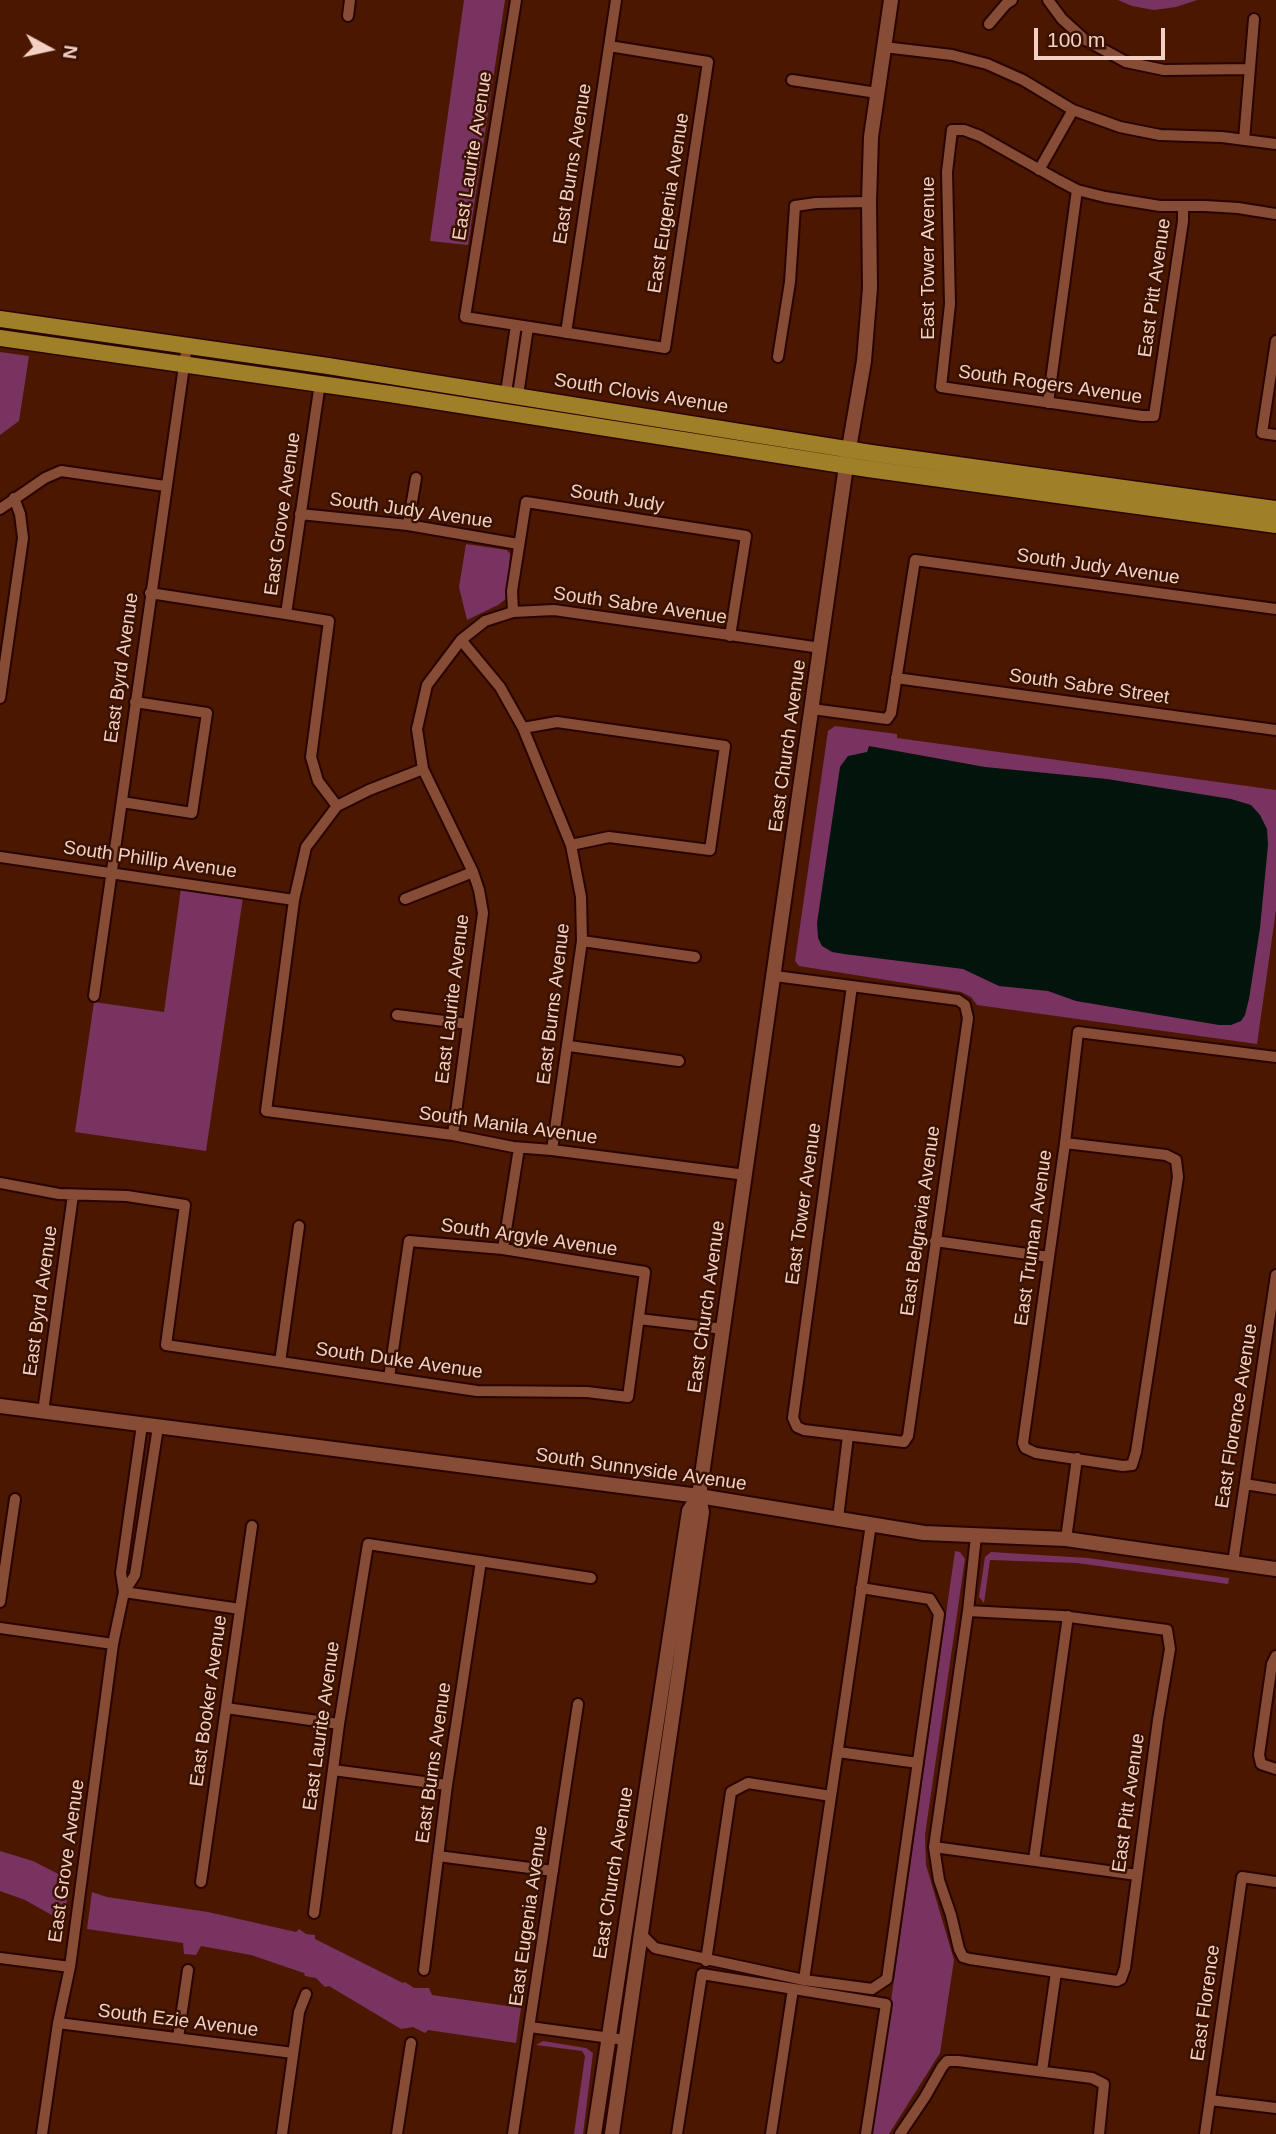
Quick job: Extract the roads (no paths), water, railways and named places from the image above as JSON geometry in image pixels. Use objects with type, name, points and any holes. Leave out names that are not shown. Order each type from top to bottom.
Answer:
[{"type":"main road","name":"South Clovis Avenue","points":[[0,319],[512,394],[847,457],[1276,509]]},
{"type":"main road","name":"South Clovis Avenue","points":[[0,338],[847,457],[1276,525]]},
{"type":"main road","points":[[320,383],[322,378],[330,376],[386,383],[402,378]]},
{"type":"street","points":[[348,16],[350,0]]},
{"type":"street","name":"East Laurite Avenue","points":[[516,0],[465,317],[516,324]]},
{"type":"street","name":"East Burns Avenue","points":[[566,333],[616,0]]},
{"type":"street","name":"East Church Avenue","points":[[612,2134],[702,1512],[699,1496],[847,457],[864,361],[868,324],[872,137],[891,0]]},
{"type":"street","points":[[989,24],[1012,0]]},
{"type":"street","points":[[1048,0],[1062,19],[1084,39],[1126,62],[1164,70],[1250,69]]},
{"type":"street","points":[[1244,140],[1254,19]]},
{"type":"street","name":"East Eugenia Avenue","points":[[566,333],[665,348],[708,62],[609,46]]},
{"type":"street","points":[[884,47],[952,55],[987,64],[1023,80],[1073,110],[1097,120],[1141,132],[1276,144]]},
{"type":"street","points":[[792,80],[877,93]]},
{"type":"street","points":[[1073,110],[1039,170],[1077,190],[1132,202],[1238,208],[1276,214]]},
{"type":"street","name":"East Tower Avenue","points":[[941,387],[950,304],[947,172],[952,130],[964,130],[980,136],[1039,170]]},
{"type":"street","points":[[1048,403],[1077,190]]},
{"type":"street","points":[[778,357],[790,282],[795,206],[869,202]]},
{"type":"street","name":"East Pitt Avenue","points":[[1154,416],[1183,206]]},
{"type":"street","points":[[512,394],[516,324],[566,333]]},
{"type":"street","points":[[512,394],[528,327]]},
{"type":"street","points":[[1276,341],[1262,433],[1276,435]]},
{"type":"street","name":"East Byrd Avenue","points":[[93,996],[187,345]]},
{"type":"street","name":"East Grove Avenue","points":[[320,383],[286,614],[329,621],[311,757],[318,781],[337,806]]},
{"type":"street","name":"South Rogers Avenue","points":[[941,387],[1154,416]]},
{"type":"street","points":[[0,509],[45,478],[61,471],[165,486]]},
{"type":"street","points":[[408,525],[416,478]]},
{"type":"street","points":[[0,698],[23,538],[20,514],[14,498]]},
{"type":"street","name":"South Judy","points":[[518,544],[526,502],[746,536],[730,636]]},
{"type":"street","name":"South Judy Avenue","points":[[300,514],[408,525],[518,544]]},
{"type":"street","points":[[513,612],[512,591],[518,544]]},
{"type":"street","name":"South Judy Avenue","points":[[896,678],[915,559],[1276,609]]},
{"type":"street","points":[[150,593],[286,614]]},
{"type":"street","name":"South Sabre Avenue","points":[[461,640],[485,621],[513,612],[554,610],[821,648]]},
{"type":"street","name":"East Laurite Avenue","points":[[453,1135],[483,913],[480,890],[473,872],[423,769],[417,729],[427,685],[461,640]]},
{"type":"street","name":"East Burns Avenue","points":[[461,640],[500,688],[523,728],[571,845],[581,897],[582,941],[552,1150]]},
{"type":"street","points":[[812,709],[887,719],[891,713],[896,678]]},
{"type":"street","name":"South Sabre Street","points":[[896,678],[1276,730]]},
{"type":"street","points":[[122,802],[192,813],[207,713],[135,702]]},
{"type":"street","points":[[523,728],[557,722],[725,746],[710,850],[609,837],[571,845]]},
{"type":"street","points":[[294,900],[306,848],[337,806],[423,769]]},
{"type":"street","name":"South Phillip Avenue","points":[[0,857],[294,900]]},
{"type":"street","points":[[405,899],[473,872]]},
{"type":"street","name":"South Manila Avenue","points":[[294,900],[265,1111],[453,1135],[519,1148],[746,1175]]},
{"type":"street","points":[[582,941],[695,957]]},
{"type":"street","points":[[775,975],[852,986]]},
{"type":"street","name":"East Tower Avenue","points":[[848,1436],[804,1430],[797,1426],[793,1418],[852,986]]},
{"type":"street","name":"East Belgravia Avenue","points":[[848,1436],[904,1442],[908,1436],[968,1018],[965,1004],[958,1000],[852,986]]},
{"type":"street","points":[[397,1015],[468,1024]]},
{"type":"street","name":"East Truman Avenue","points":[[1077,1458],[1036,1453],[1025,1448],[1023,1434],[1065,1143],[1078,1032],[1276,1057]]},
{"type":"street","points":[[569,1046],[679,1061]]},
{"type":"street","points":[[1065,1143],[1166,1155],[1176,1160],[1178,1177],[1132,1465],[1123,1466],[1077,1458],[1066,1539]]},
{"type":"street","points":[[503,1249],[519,1148]]},
{"type":"street","points":[[0,1182],[38,1191],[73,1195]]},
{"type":"street","name":"East Byrd Avenue","points":[[43,1412],[73,1195]]},
{"type":"street","name":"South Duke Avenue","points":[[73,1195],[127,1196],[185,1205],[166,1345],[477,1391],[587,1392],[628,1396],[639,1319]]},
{"type":"street","points":[[280,1362],[299,1226]]},
{"type":"street","name":"South Argyle Avenue","points":[[389,1378],[408,1241],[503,1249],[645,1272],[639,1319]]},
{"type":"street","points":[[935,1241],[1049,1257]]},
{"type":"street","name":"East Florence Avenue","points":[[1233,1563],[1276,1275]]},
{"type":"street","points":[[639,1319],[724,1329]]},
{"type":"street","name":"South Sunnyside Avenue","points":[[0,1406],[699,1496],[924,1533],[1066,1539],[1276,1569]]},
{"type":"street","name":"East Grove Avenue","points":[[42,2134],[58,2023],[70,1968],[113,1644],[124,1592],[121,1573],[142,1425]]},
{"type":"street","name":"East Grove Avenue","points":[[124,1592],[135,1575],[158,1427]]},
{"type":"street","points":[[838,1518],[848,1436]]},
{"type":"street","points":[[1245,1484],[1276,1489]]},
{"type":"street","name":"East Church Avenue","points":[[594,2134],[689,1511],[699,1496]]},
{"type":"street","points":[[0,1602],[15,1499]]},
{"type":"street","points":[[804,1980],[871,1524]]},
{"type":"street","name":"East Booker Avenue","points":[[201,1882],[252,1526]]},
{"type":"street","points":[[976,1536],[968,1611],[934,1847],[939,1880],[963,1957],[1056,1972],[1042,2071]]},
{"type":"street","name":"East Laurite Avenue","points":[[314,1913],[339,1724],[368,1544],[481,1561]]},
{"type":"street","points":[[481,1561],[591,1578]]},
{"type":"street","name":"East Burns Avenue","points":[[424,1970],[447,1785],[481,1561]]},
{"type":"street","points":[[624,1932],[641,1934],[655,1948],[804,1980],[872,1989],[887,1979],[939,1614],[930,1600],[862,1588]]},
{"type":"street","points":[[124,1592],[240,1609]]},
{"type":"street","points":[[968,1611],[1068,1616],[1034,1860]]},
{"type":"street","name":"East Pitt Avenue","points":[[1056,1972],[1117,1981],[1121,1979],[1125,1968],[1170,1649],[1167,1630],[1068,1616]]},
{"type":"street","points":[[0,1628],[113,1644]]},
{"type":"street","points":[[1276,1656],[1272,1664],[1259,1755],[1261,1764],[1276,1769]]},
{"type":"street","name":"East Eugenia Avenue","points":[[513,2134],[578,1704]]},
{"type":"street","points":[[226,1708],[339,1724]]},
{"type":"street","points":[[838,1752],[918,1763]]},
{"type":"street","points":[[333,1770],[447,1785]]},
{"type":"street","points":[[706,1961],[731,1791],[748,1783],[831,1796]]},
{"type":"street","points":[[934,1847],[1137,1875]]},
{"type":"street","points":[[438,1856],[553,1871]]},
{"type":"street","name":"East Florence","points":[[1205,2134],[1242,1877],[1276,1882]]},
{"type":"street","points":[[0,1958],[70,1968]]},
{"type":"street","points":[[178,2038],[188,1970]]},
{"type":"street","points":[[677,2134],[702,1974],[886,2004],[866,2134]]},
{"type":"street","points":[[771,2134],[793,1989]]},
{"type":"street","points":[[282,2134],[299,2012],[306,1994]]},
{"type":"street","name":"South Ezie Avenue","points":[[58,2023],[293,2053]]},
{"type":"street","points":[[530,2027],[625,2040]]},
{"type":"street","points":[[397,2134],[411,2043]]},
{"type":"street","points":[[900,2134],[947,2061],[1092,2078],[1104,2084],[1099,2134]]},
{"type":"street","points":[[1210,2100],[1276,2108]]}]
